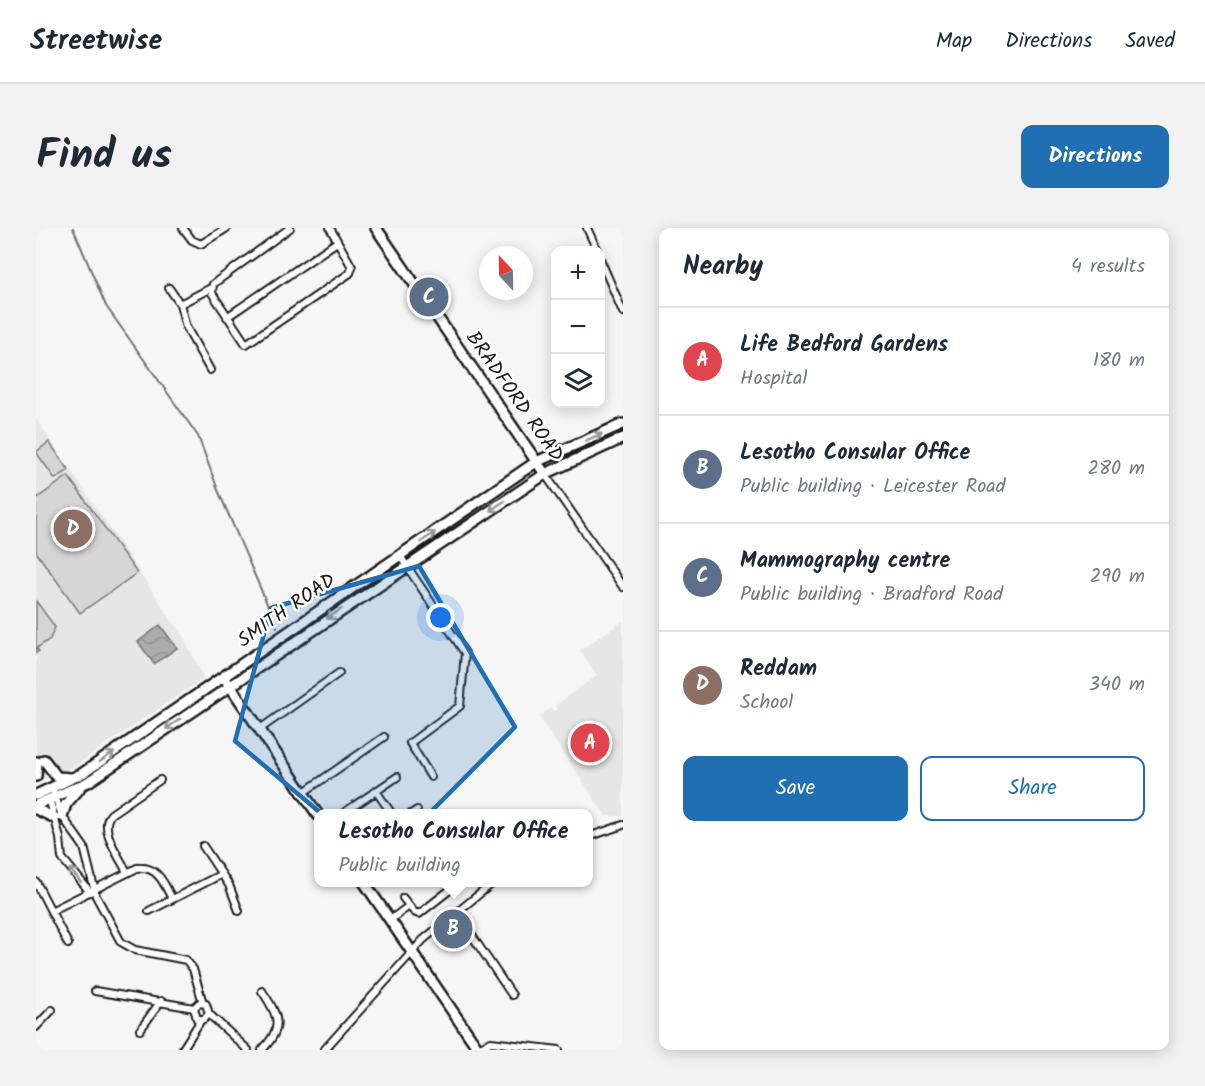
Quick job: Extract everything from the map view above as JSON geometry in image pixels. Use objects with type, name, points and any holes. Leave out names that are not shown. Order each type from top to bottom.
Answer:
[{"type":"main road","name":"BRADFORD ROAD","points":[[376,228],[545,474]]},
{"type":"main road","name":"SMITH ROAD","points":[[36,795],[51,795],[88,782],[400,556],[536,462],[623,424]]},
{"type":"main road","name":"SMITH ROAD","points":[[36,807],[78,776],[407,566],[545,474],[623,438]]},
{"type":"main road","points":[[226,681],[314,809]]},
{"type":"main road","points":[[36,776],[40,761],[57,777],[64,779],[78,776]]},
{"type":"main road","points":[[36,807],[58,817],[66,804],[88,782]]},
{"type":"main road","points":[[367,887],[478,1049]]},
{"type":"street","points":[[183,228],[192,240],[201,244],[227,228]]},
{"type":"street","points":[[212,288],[244,342],[255,339],[350,273],[352,267],[330,228]]},
{"type":"street","points":[[587,228],[595,246]]},
{"type":"street","points":[[180,304],[212,288],[215,281],[286,229]]},
{"type":"street","points":[[227,316],[337,242]]},
{"type":"street","points":[[605,271],[623,312]]},
{"type":"street","points":[[169,288],[180,304],[186,327],[210,370]]},
{"type":"street","name":"BRADFORD ROAD","points":[[545,474],[623,587]]},
{"type":"street","points":[[400,556],[465,653],[459,705],[410,743],[431,777]]},
{"type":"street","points":[[260,729],[339,674]]},
{"type":"street","points":[[304,792],[384,737]]},
{"type":"street","points":[[351,809],[397,777]]},
{"type":"street","points":[[127,872],[107,830],[106,821],[111,813],[160,780]]},
{"type":"street","points":[[376,791],[389,809]]},
{"type":"street","points":[[51,795],[58,817],[62,858],[88,892],[96,896]]},
{"type":"street","points":[[58,817],[74,833],[86,852],[96,896],[116,936],[126,947],[182,958],[190,963],[203,1003],[209,1007],[209,1014],[248,1050]]},
{"type":"street","points":[[593,835],[623,825]]},
{"type":"street","points":[[60,838],[74,833]]},
{"type":"street","points":[[203,846],[232,891],[240,911]]},
{"type":"street","points":[[51,911],[137,868],[151,869],[163,880],[172,899]]},
{"type":"street","points":[[149,911],[222,874]]},
{"type":"street","points":[[36,882],[68,944]]},
{"type":"street","points":[[403,898],[415,914],[421,913],[454,887]]},
{"type":"street","points":[[324,1050],[412,951],[488,887]]},
{"type":"street","points":[[390,920],[409,906]]},
{"type":"street","points":[[456,912],[512,996]]},
{"type":"street","points":[[95,991],[194,1008],[203,1003]]},
{"type":"street","points":[[262,991],[271,1003],[278,1025],[277,1033],[262,1050]]},
{"type":"street","points":[[140,1030],[161,1001]]},
{"type":"street","points":[[194,1008],[194,1016],[201,1020]]},
{"type":"street","points":[[36,1028],[52,1010]]},
{"type":"street","points":[[182,1050],[201,1020],[209,1014]]},
{"type":"street","points":[[478,1049],[491,1042],[559,1050]]},
{"type":"highlighted area","points":[[419,566],[515,727],[380,863],[235,741],[271,608]]},
{"type":"shaded area","points":[[36,419],[184,638],[204,678],[72,768],[36,782]]},
{"type":"shaded area","points":[[49,442],[69,470],[55,479],[36,452]]},
{"type":"shaded area","points":[[68,476],[137,573],[80,613],[36,552],[36,499]]},
{"type":"shaded area","points":[[36,601],[55,627],[50,639],[37,648],[39,651],[36,653]]},
{"type":"shaded area","points":[[623,621],[623,816],[606,816],[539,717],[551,708],[554,711],[557,709],[555,706],[597,675],[580,650]]},
{"type":"water","points":[[160,625],[177,648],[154,664],[138,642]]},
{"type":"waterway","points":[[73,228],[106,306],[198,436],[218,490],[277,627]]},
{"type":"place","name":"Mammography centre","points":[[429,297]]},
{"type":"place","name":"Reddam","points":[[73,529]]},
{"type":"place","name":"Life Bedford Gardens","points":[[590,743]]},
{"type":"place","name":"Lesotho Consular Office","points":[[453,929]]}]
